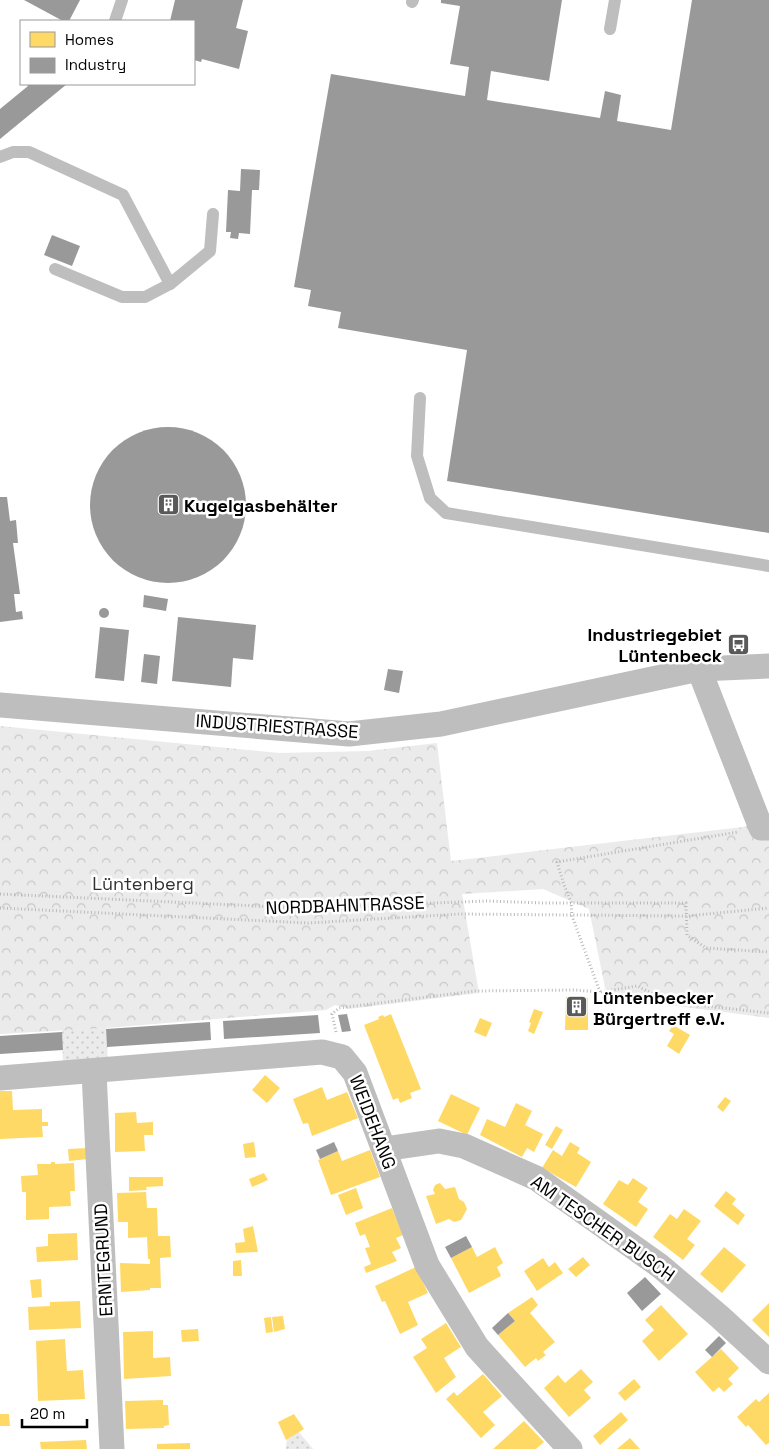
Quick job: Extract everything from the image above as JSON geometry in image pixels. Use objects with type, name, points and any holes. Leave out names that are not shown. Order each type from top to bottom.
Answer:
[{"type":"street","name":"INDUSTRIESTRASSE","points":[[0,705],[349,734],[441,724],[699,669],[769,666]]},
{"type":"street","points":[[699,669],[765,828]]},
{"type":"street","name":"WEIDEHANG","points":[[0,1078],[94,1072],[322,1052],[342,1057],[355,1073],[427,1266],[477,1347],[570,1449]]},
{"type":"street","name":"ERNTEGRUND","points":[[94,1072],[112,1449]]},
{"type":"street","name":"AM TESCHER BUSCH","points":[[384,1149],[439,1141],[464,1146],[536,1178],[660,1266],[769,1362]]},
{"type":"lane","points":[[115,20],[122,0]]},
{"type":"lane","points":[[610,29],[615,0]]},
{"type":"lane","points":[[0,157],[13,152],[29,152],[123,195],[170,284]]},
{"type":"lane","points":[[55,268],[122,297],[145,297],[170,284],[210,251],[213,214]]},
{"type":"lane","points":[[420,398],[417,456],[430,498],[446,512],[769,566]]},
{"type":"path","points":[[600,992],[572,916],[571,902],[557,862],[765,828]]},
{"type":"path","points":[[0,894],[301,908],[461,901],[686,903],[687,935],[706,948],[769,952]]},
{"type":"path","name":"NORDBAHNTRASSE","points":[[0,908],[308,923],[460,914],[686,916],[769,908]]},
{"type":"path","points":[[342,1057],[332,1014],[339,1008],[475,991],[575,990],[600,992],[637,986],[669,1002],[769,1012]]},
{"type":"green space","name":"Lüntenberg","points":[[0,726],[279,753],[368,751],[437,743],[451,861],[743,827],[769,820],[769,1018],[607,997],[589,909],[543,889],[462,894],[479,993],[349,1009],[335,1005],[326,1010],[106,1028],[0,1034]]},
{"type":"green space","points":[[106,1028],[108,1062],[63,1065],[62,1030]]},
{"type":"green space","points":[[288,1419],[313,1449],[286,1449]]},
{"type":"building: Homes","points":[[566,997],[588,998],[588,1030],[565,1030]]},
{"type":"building: Homes","points":[[534,1009],[543,1012],[534,1034],[528,1031]]},
{"type":"building: Homes","points":[[391,1014],[421,1089],[410,1093],[412,1098],[400,1103],[398,1098],[393,1100],[364,1025],[379,1019],[378,1017]]},
{"type":"building: Homes","points":[[480,1018],[492,1023],[486,1037],[474,1032]]},
{"type":"building: Homes","points":[[673,1025],[690,1035],[679,1054],[667,1046],[674,1034],[669,1031]]},
{"type":"building: Homes","points":[[265,1075],[280,1088],[267,1103],[252,1090]]},
{"type":"building: Homes","points":[[322,1087],[327,1100],[347,1092],[358,1118],[312,1136],[308,1123],[303,1124],[293,1099]]},
{"type":"building: Homes","points":[[0,1091],[12,1091],[13,1110],[42,1109],[42,1122],[48,1122],[48,1126],[42,1126],[43,1137],[0,1139]]},
{"type":"building: Homes","points":[[451,1094],[480,1108],[467,1135],[438,1121]]},
{"type":"building: Homes","points":[[725,1097],[731,1101],[723,1112],[717,1107]]},
{"type":"building: Homes","points":[[516,1103],[532,1111],[525,1125],[543,1134],[534,1152],[527,1148],[522,1157],[480,1135],[487,1119],[505,1127]]},
{"type":"building: Homes","points":[[136,1112],[137,1123],[153,1122],[153,1135],[144,1135],[145,1151],[115,1152],[115,1113]]},
{"type":"building: Homes","points":[[556,1126],[563,1130],[552,1149],[545,1145]]},
{"type":"building: Homes","points":[[254,1142],[256,1157],[245,1158],[243,1144]]},
{"type":"building: Homes","points":[[570,1142],[580,1148],[577,1153],[591,1162],[576,1187],[542,1168],[553,1150],[562,1156]]},
{"type":"building: Homes","points":[[87,1148],[88,1159],[69,1161],[68,1149]]},
{"type":"building: Homes","points":[[370,1150],[380,1177],[331,1195],[318,1160],[338,1151],[342,1161]]},
{"type":"building: Homes","points":[[51,1162],[55,1162],[55,1164],[74,1163],[75,1191],[70,1191],[71,1206],[49,1207],[49,1219],[26,1220],[26,1192],[22,1192],[21,1176],[38,1175],[37,1164],[51,1164]]},
{"type":"building: Homes","points":[[264,1173],[268,1180],[252,1187],[249,1179]]},
{"type":"building: Homes","points":[[129,1177],[163,1177],[163,1186],[146,1187],[147,1190],[129,1191]]},
{"type":"building: Homes","points":[[633,1178],[648,1188],[638,1202],[648,1209],[636,1227],[603,1204],[619,1180],[628,1185]]},
{"type":"building: Homes","points":[[440,1183],[445,1189],[455,1187],[459,1199],[464,1202],[467,1209],[461,1220],[454,1222],[449,1219],[436,1224],[426,1196],[435,1194],[433,1190],[435,1185]]},
{"type":"building: Homes","points":[[356,1188],[363,1208],[346,1215],[338,1195]]},
{"type":"building: Homes","points":[[726,1191],[736,1199],[732,1204],[745,1215],[738,1225],[714,1206]]},
{"type":"building: Homes","points":[[146,1192],[147,1208],[157,1208],[158,1236],[170,1236],[171,1257],[160,1258],[161,1288],[121,1292],[120,1263],[150,1264],[150,1259],[148,1259],[147,1237],[128,1238],[128,1222],[118,1222],[117,1193]]},
{"type":"building: Homes","points":[[392,1208],[403,1235],[396,1238],[401,1248],[392,1252],[397,1261],[366,1273],[364,1267],[371,1264],[365,1248],[370,1247],[365,1234],[360,1236],[355,1223]]},
{"type":"building: Homes","points":[[684,1209],[701,1221],[687,1239],[695,1245],[683,1260],[653,1237],[670,1214],[677,1219]]},
{"type":"building: Homes","points":[[253,1226],[258,1252],[236,1253],[235,1243],[245,1242],[243,1229]]},
{"type":"building: Homes","points":[[77,1233],[78,1260],[37,1262],[36,1247],[48,1246],[48,1234]]},
{"type":"building: Homes","points":[[472,1247],[477,1257],[495,1247],[503,1263],[497,1267],[501,1276],[469,1293],[451,1258]]},
{"type":"building: Homes","points":[[724,1247],[746,1265],[722,1293],[700,1274]]},
{"type":"building: Homes","points":[[583,1257],[590,1265],[576,1277],[568,1269]]},
{"type":"building: Homes","points":[[543,1258],[549,1267],[555,1262],[563,1273],[537,1291],[524,1271]]},
{"type":"building: Homes","points":[[241,1260],[242,1276],[233,1276],[233,1261]]},
{"type":"building: Homes","points":[[416,1267],[428,1293],[408,1302],[418,1325],[400,1334],[385,1301],[382,1302],[375,1286]]},
{"type":"building: Homes","points":[[41,1279],[42,1297],[32,1298],[30,1280]]},
{"type":"building: Homes","points":[[532,1297],[538,1305],[530,1313],[555,1342],[543,1352],[546,1355],[538,1361],[536,1358],[525,1367],[498,1335],[515,1321],[508,1313]]},
{"type":"building: Homes","points":[[80,1301],[81,1328],[29,1330],[28,1307],[50,1306],[50,1302]]},
{"type":"building: Homes","points":[[769,1303],[769,1337],[752,1320]]},
{"type":"building: Homes","points":[[661,1305],[688,1334],[659,1361],[642,1341],[654,1330],[645,1320]]},
{"type":"building: Homes","points":[[283,1316],[285,1329],[274,1332],[272,1317]]},
{"type":"building: Homes","points":[[271,1317],[273,1332],[266,1333],[264,1318]]},
{"type":"building: Homes","points":[[446,1323],[461,1347],[444,1358],[456,1377],[436,1393],[413,1357],[427,1348],[421,1339]]},
{"type":"building: Homes","points":[[198,1329],[199,1341],[182,1342],[181,1330]]},
{"type":"building: Homes","points":[[153,1331],[153,1358],[170,1357],[171,1376],[124,1379],[123,1332]]},
{"type":"building: Homes","points":[[65,1339],[67,1371],[83,1370],[85,1399],[38,1401],[36,1341]]},
{"type":"building: Homes","points":[[721,1349],[739,1368],[728,1379],[733,1384],[724,1392],[719,1387],[713,1392],[695,1372]]},
{"type":"building: Homes","points":[[581,1369],[593,1382],[584,1390],[591,1398],[569,1417],[544,1388],[558,1375],[565,1383]]},
{"type":"building: Homes","points":[[483,1374],[502,1396],[483,1412],[495,1425],[481,1438],[446,1399],[454,1392],[457,1396]]},
{"type":"building: Homes","points":[[634,1379],[641,1387],[625,1401],[618,1393]]},
{"type":"building: Homes","points":[[769,1393],[769,1443],[766,1445],[748,1425],[746,1427],[737,1417],[756,1399],[759,1402]]},
{"type":"building: Homes","points":[[163,1400],[163,1405],[168,1405],[169,1425],[164,1426],[164,1428],[126,1429],[125,1401]]},
{"type":"building: Homes","points":[[621,1412],[628,1420],[600,1445],[593,1436]]},
{"type":"building: Homes","points":[[0,1414],[9,1414],[10,1426],[0,1426]]},
{"type":"building: Homes","points":[[294,1414],[304,1429],[286,1440],[278,1422]]},
{"type":"building: Homes","points":[[524,1421],[544,1442],[536,1449],[493,1449]]},
{"type":"building: Homes","points":[[630,1438],[640,1449],[617,1449]]},
{"type":"building: Homes","points":[[86,1440],[87,1449],[41,1449],[40,1442]]},
{"type":"building: Homes","points":[[190,1443],[190,1449],[157,1449],[157,1444]]},
{"type":"building: Industry","points":[[24,0],[80,0],[70,20],[61,20]]},
{"type":"building: Industry","points":[[175,0],[243,0],[236,28],[248,31],[239,69],[202,59],[201,62],[195,60],[195,20],[170,20]]},
{"type":"building: Industry","points":[[441,0],[562,0],[549,81],[491,71],[487,100],[600,118],[605,91],[621,95],[617,121],[671,130],[692,0],[769,0],[769,533],[447,481],[467,350],[338,328],[341,312],[308,306],[311,290],[294,287],[331,74],[465,96],[469,67],[450,64],[460,6],[441,3]]},
{"type":"building: Industry","points":[[66,85],[0,139],[0,109],[28,86]]},
{"type":"building: Industry","points":[[241,169],[260,170],[259,190],[252,190],[250,234],[239,233],[238,239],[230,238],[231,232],[226,232],[228,190],[240,191]]},
{"type":"building: Industry","points":[[52,235],[80,246],[72,266],[44,255]]},
{"type":"building: Industry","name":"Kugelgasbehälter","points":[[168,427],[198,433],[211,440],[223,450],[233,462],[240,475],[246,505],[240,535],[233,548],[223,560],[211,570],[198,577],[168,583],[138,577],[125,570],[113,560],[103,548],[96,535],[90,505],[96,475],[103,462],[113,450],[125,440],[138,433]]},
{"type":"building: Industry","points":[[0,497],[7,497],[10,521],[16,520],[18,543],[13,543],[20,594],[14,594],[16,612],[22,611],[23,619],[0,622]]},
{"type":"building: Industry","points":[[144,595],[168,599],[166,611],[143,607]]},
{"type":"building: Industry","points":[[104,608],[109,613],[104,618],[99,613]]},
{"type":"building: Industry","points":[[178,617],[256,625],[253,660],[233,658],[231,687],[172,681]]},
{"type":"building: Industry","points":[[100,627],[129,630],[124,681],[95,678]]},
{"type":"building: Industry","points":[[144,654],[160,656],[157,684],[141,682]]},
{"type":"building: Industry","points":[[388,669],[403,671],[399,693],[384,690]]},
{"type":"building: Industry","points":[[347,1014],[351,1031],[342,1032],[338,1015]]},
{"type":"building: Industry","points":[[318,1015],[320,1033],[224,1039],[223,1021]]},
{"type":"building: Industry","points":[[210,1022],[211,1040],[107,1047],[106,1029]]},
{"type":"building: Industry","points":[[62,1032],[63,1050],[0,1054],[0,1036]]},
{"type":"building: Industry","points":[[334,1142],[338,1151],[320,1159],[316,1150]]},
{"type":"building: Industry","points":[[466,1236],[472,1247],[451,1258],[445,1247]]},
{"type":"building: Industry","points":[[645,1277],[661,1294],[642,1311],[627,1293]]},
{"type":"building: Industry","points":[[508,1313],[515,1321],[498,1335],[492,1328]]},
{"type":"building: Industry","points":[[719,1336],[726,1343],[712,1357],[705,1350]]},
{"type":"place","name":"Kugelgasbehälter","points":[[168,505]]},
{"type":"place","name":"Industriegebiet Lüntenbeck","points":[[738,644]]},
{"type":"place","name":"Lüntenbecker Bürgertreff e.V.","points":[[577,1007]]}]
